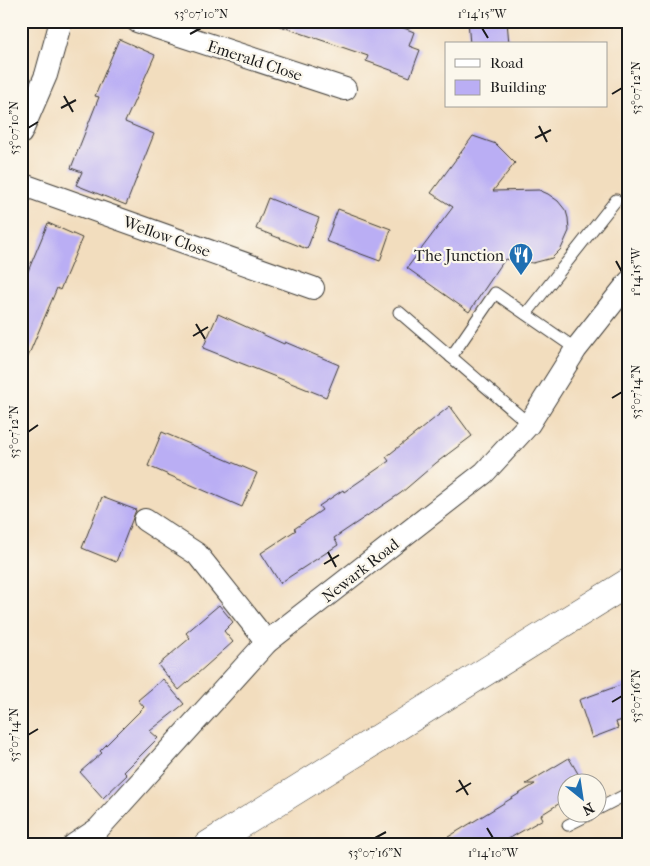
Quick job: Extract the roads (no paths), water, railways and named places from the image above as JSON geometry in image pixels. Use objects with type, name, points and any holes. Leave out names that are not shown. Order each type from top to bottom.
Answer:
[{"type":"main road","points":[[208,845],[629,582]]},
{"type":"street","points":[[21,133],[46,76],[61,21]]},
{"type":"street","name":"Emerald Close","points":[[137,21],[345,89]]},
{"type":"street","name":"Wellow Close","points":[[21,184],[313,288]]},
{"type":"street","name":"Newark Road","points":[[74,845],[98,829],[267,642],[484,473],[529,424],[576,349],[629,282]]},
{"type":"street","points":[[145,520],[197,554],[267,642]]},
{"type":"lane","points":[[526,314],[616,200]]},
{"type":"lane","points":[[451,357],[496,293],[576,349]]},
{"type":"lane","points":[[399,312],[529,424]]},
{"type":"lane","points":[[608,804],[629,793]]},
{"type":"place","name":"The Junction","points":[[521,276]]}]
